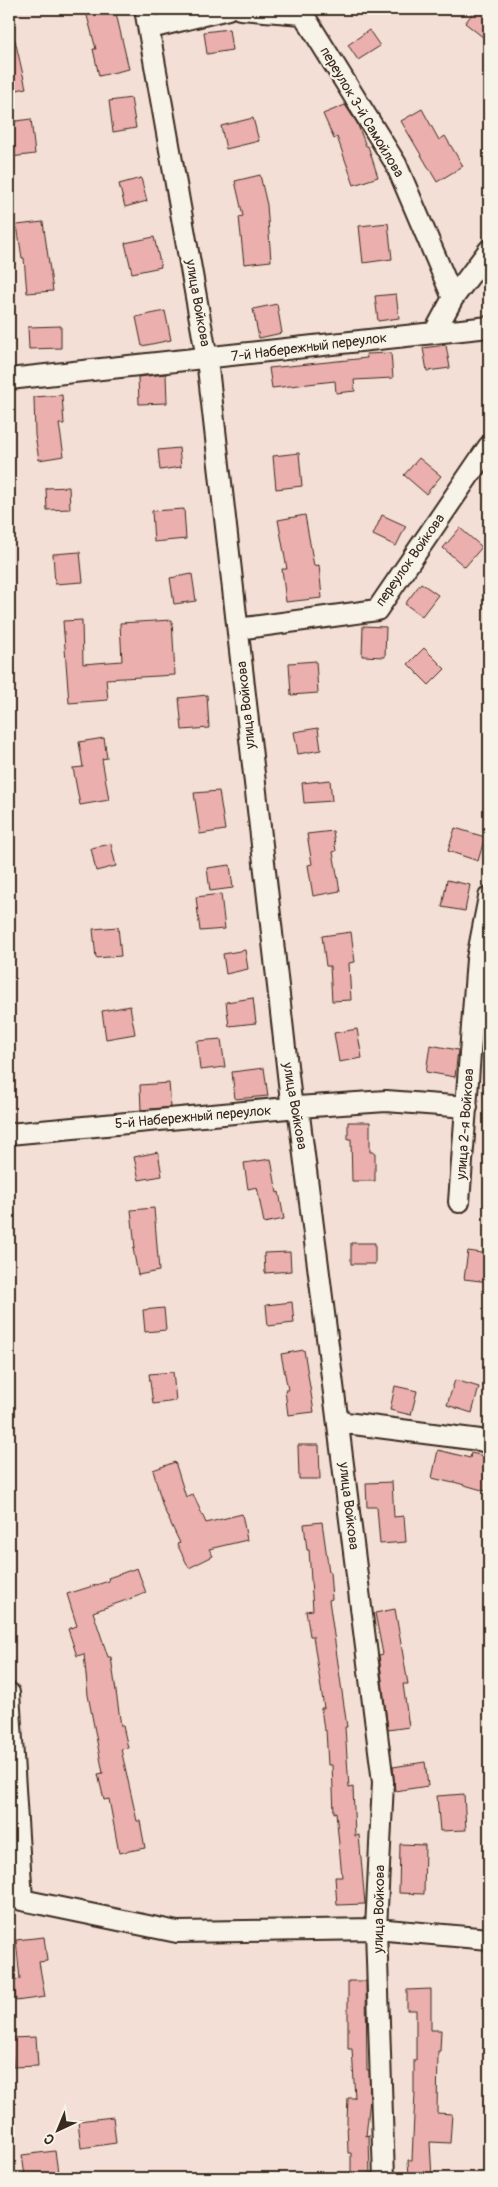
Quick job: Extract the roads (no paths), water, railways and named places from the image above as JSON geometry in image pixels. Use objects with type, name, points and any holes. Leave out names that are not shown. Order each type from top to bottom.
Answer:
[{"type":"street","points":[[148,18],[228,9]]},
{"type":"street","name":"переулок 3-й Самойлова","points":[[240,9],[303,14],[396,164],[452,298]]},
{"type":"street","name":"улица Войкова","points":[[148,18],[207,359],[291,1101],[298,1106],[383,1782],[376,1929],[384,2178]]},
{"type":"street","points":[[434,333],[452,298],[489,250]]},
{"type":"street","name":"7-й Набережный переулок","points":[[9,379],[489,327]]},
{"type":"street","name":"переулок Войкова","points":[[238,629],[377,610],[489,446]]},
{"type":"street","name":"улица 2-я Войкова","points":[[459,1202],[477,959],[489,897]]},
{"type":"street","name":"5-й Набережный переулок","points":[[9,1134],[298,1106],[386,1101],[467,1107]]},
{"type":"street","points":[[338,1422],[480,1440],[489,1443]]},
{"type":"street","points":[[9,1693],[16,1897],[177,1932],[376,1929],[489,1939]]}]
